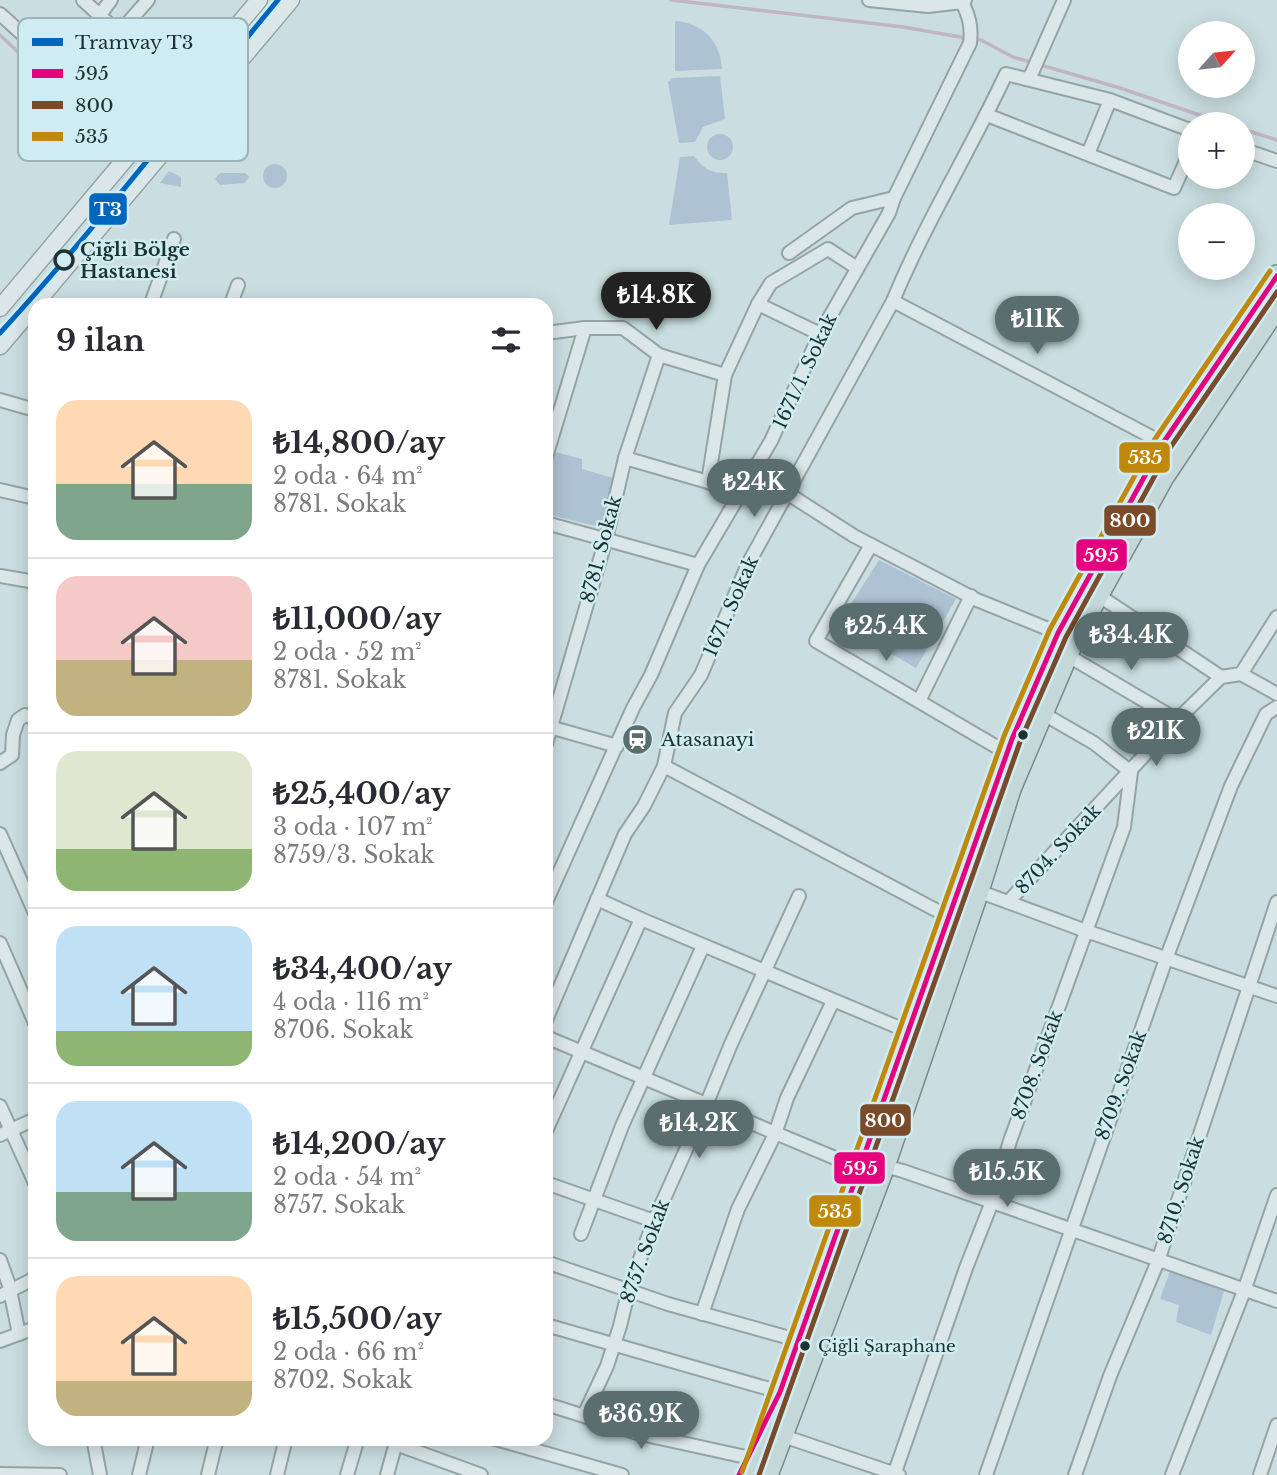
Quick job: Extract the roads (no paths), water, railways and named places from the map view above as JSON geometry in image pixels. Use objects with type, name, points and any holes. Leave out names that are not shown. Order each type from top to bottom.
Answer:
[{"type":"highway","points":[[767,1475],[797,1340],[1007,753],[1058,634],[1163,443],[1277,276]]},
{"type":"highway","points":[[748,1466],[782,1401],[884,1166],[1010,789],[1067,655],[1163,477],[1277,306]]},
{"type":"street","points":[[83,0],[101,18]]},
{"type":"street","points":[[99,16],[111,0]]},
{"type":"street","points":[[132,18],[148,0]]},
{"type":"street","points":[[245,18],[260,0]]},
{"type":"street","points":[[248,52],[291,0]]},
{"type":"street","points":[[869,0],[930,3],[963,1]]},
{"type":"street","points":[[1063,0],[1028,77],[1110,100],[1178,126]]},
{"type":"street","name":"1671/1. Sokak","points":[[553,887],[698,565],[710,541],[740,496],[797,390],[820,334],[889,213],[970,43],[971,29],[963,1]]},
{"type":"street","points":[[0,14],[18,31]]},
{"type":"street","name":"1671. Sokak","points":[[553,1003],[625,834],[644,806],[664,766],[675,713],[701,675],[748,564],[893,302],[910,261],[988,115],[1006,74],[1028,77]]},
{"type":"street","points":[[1088,154],[1110,100]]},
{"type":"street","points":[[988,115],[1174,188],[1178,179]]},
{"type":"street","points":[[1255,153],[1277,161]]},
{"type":"street","points":[[0,308],[123,161]]},
{"type":"street","points":[[147,161],[152,168]]},
{"type":"street","points":[[41,298],[158,161]]},
{"type":"street","points":[[789,253],[852,208],[894,198]]},
{"type":"street","points":[[153,298],[174,239]]},
{"type":"street","points":[[708,482],[725,375],[758,304],[771,283],[828,249],[857,268]]},
{"type":"street","points":[[233,298],[238,285]]},
{"type":"street","points":[[893,302],[1163,443]]},
{"type":"street","points":[[758,304],[820,334]]},
{"type":"street","points":[[0,346],[28,313]]},
{"type":"street","points":[[553,332],[585,328],[623,328],[659,355],[725,375]]},
{"type":"street","points":[[553,434],[585,328]]},
{"type":"street","name":"8781. Sokak","points":[[553,711],[606,539],[625,458],[659,355]]},
{"type":"street","points":[[0,400],[28,408]]},
{"type":"street","points":[[625,458],[708,482],[740,496]]},
{"type":"street","points":[[0,490],[28,496]]},
{"type":"street","points":[[787,493],[871,545],[971,596],[1058,634]]},
{"type":"street","points":[[553,525],[698,565]]},
{"type":"street","points":[[871,545],[816,641],[1007,753]]},
{"type":"street","points":[[0,576],[28,581]]},
{"type":"street","points":[[1098,594],[1221,677],[1241,674],[1277,694]]},
{"type":"street","points":[[919,701],[971,596]]},
{"type":"street","points":[[1241,674],[1277,619]]},
{"type":"street","points":[[1067,655],[1177,720]]},
{"type":"street","name":"8704. Sokak","points":[[1008,902],[1177,720],[1221,677]]},
{"type":"street","name":"8709. Sokak","points":[[986,1475],[1063,1257],[1070,1230],[1230,786],[1266,715],[1277,707]]},
{"type":"street","points":[[1042,713],[1094,743],[1130,772]]},
{"type":"street","points":[[0,762],[12,755],[13,736],[18,720],[28,716]]},
{"type":"street","points":[[553,728],[617,746]]},
{"type":"street","points":[[664,766],[950,917]]},
{"type":"street","name":"8708. Sokak","points":[[896,1474],[966,1268],[992,1202],[1010,1140],[1124,827],[1130,772]]},
{"type":"street","points":[[0,834],[4,857],[28,899]]},
{"type":"street","points":[[978,891],[1277,996]]},
{"type":"street","name":"8757. Sokak","points":[[584,1415],[607,1366],[629,1290],[654,1221],[799,896]]},
{"type":"street","points":[[597,899],[907,1031]]},
{"type":"street","name":"8710. Sokak","points":[[1075,1475],[1110,1376],[1158,1261],[1277,902]]},
{"type":"street","points":[[553,1115],[641,919]]},
{"type":"street","points":[[0,943],[28,1007]]},
{"type":"street","points":[[581,1234],[622,1126],[703,946]]},
{"type":"street","points":[[702,1314],[738,1209],[775,1134],[787,1098],[833,1001]]},
{"type":"street","points":[[553,1040],[859,1168]]},
{"type":"street","points":[[0,1107],[6,1132],[28,1171]]},
{"type":"street","points":[[6,1132],[28,1122]]},
{"type":"street","points":[[884,1166],[1277,1301]]},
{"type":"street","points":[[553,1186],[654,1221]]},
{"type":"street","points":[[1172,1475],[1244,1291],[1277,1195]]},
{"type":"street","points":[[0,1260],[5,1294],[19,1334]]},
{"type":"street","points":[[553,1264],[702,1314],[797,1340]]},
{"type":"street","points":[[5,1294],[28,1282]]},
{"type":"street","points":[[553,1327],[782,1401],[783,1436],[772,1475]]},
{"type":"street","points":[[0,1342],[28,1331]]},
{"type":"street","points":[[553,1406],[748,1466],[739,1475]]},
{"type":"street","points":[[1260,1475],[1277,1425]]},
{"type":"street","points":[[783,1436],[896,1474]]},
{"type":"street","points":[[95,1446],[100,1475]]},
{"type":"street","points":[[139,1475],[146,1446]]},
{"type":"street","points":[[208,1475],[215,1446]]},
{"type":"street","points":[[277,1475],[284,1446]]},
{"type":"street","points":[[347,1475],[356,1446]]},
{"type":"street","points":[[387,1475],[396,1446]]},
{"type":"street","points":[[409,1446],[481,1475]]},
{"type":"street","points":[[520,1446],[622,1475]]},
{"type":"street","points":[[0,1459],[4,1474],[60,1475]]},
{"type":"waterway","points":[[671,0],[903,27],[966,38]]},
{"type":"waterway","points":[[0,35],[18,52]]},
{"type":"waterway","points":[[973,39],[981,40],[1013,57],[1191,112]]},
{"type":"waterway","points":[[1255,133],[1277,140]]},
{"type":"tram line","name":"T3","points":[[248,37],[278,0]]},
{"type":"tram line","name":"T3","points":[[32,298],[147,161]]},
{"type":"tram line","name":"T3","points":[[0,333],[28,302]]},
{"type":"place","name":"Çiğli Bölge Hastanesi","points":[[64,260]]},
{"type":"place","name":"Atasanayi","points":[[638,739]]},
{"type":"place","name":"Çiğli Şaraphane","points":[[805,1346]]}]
